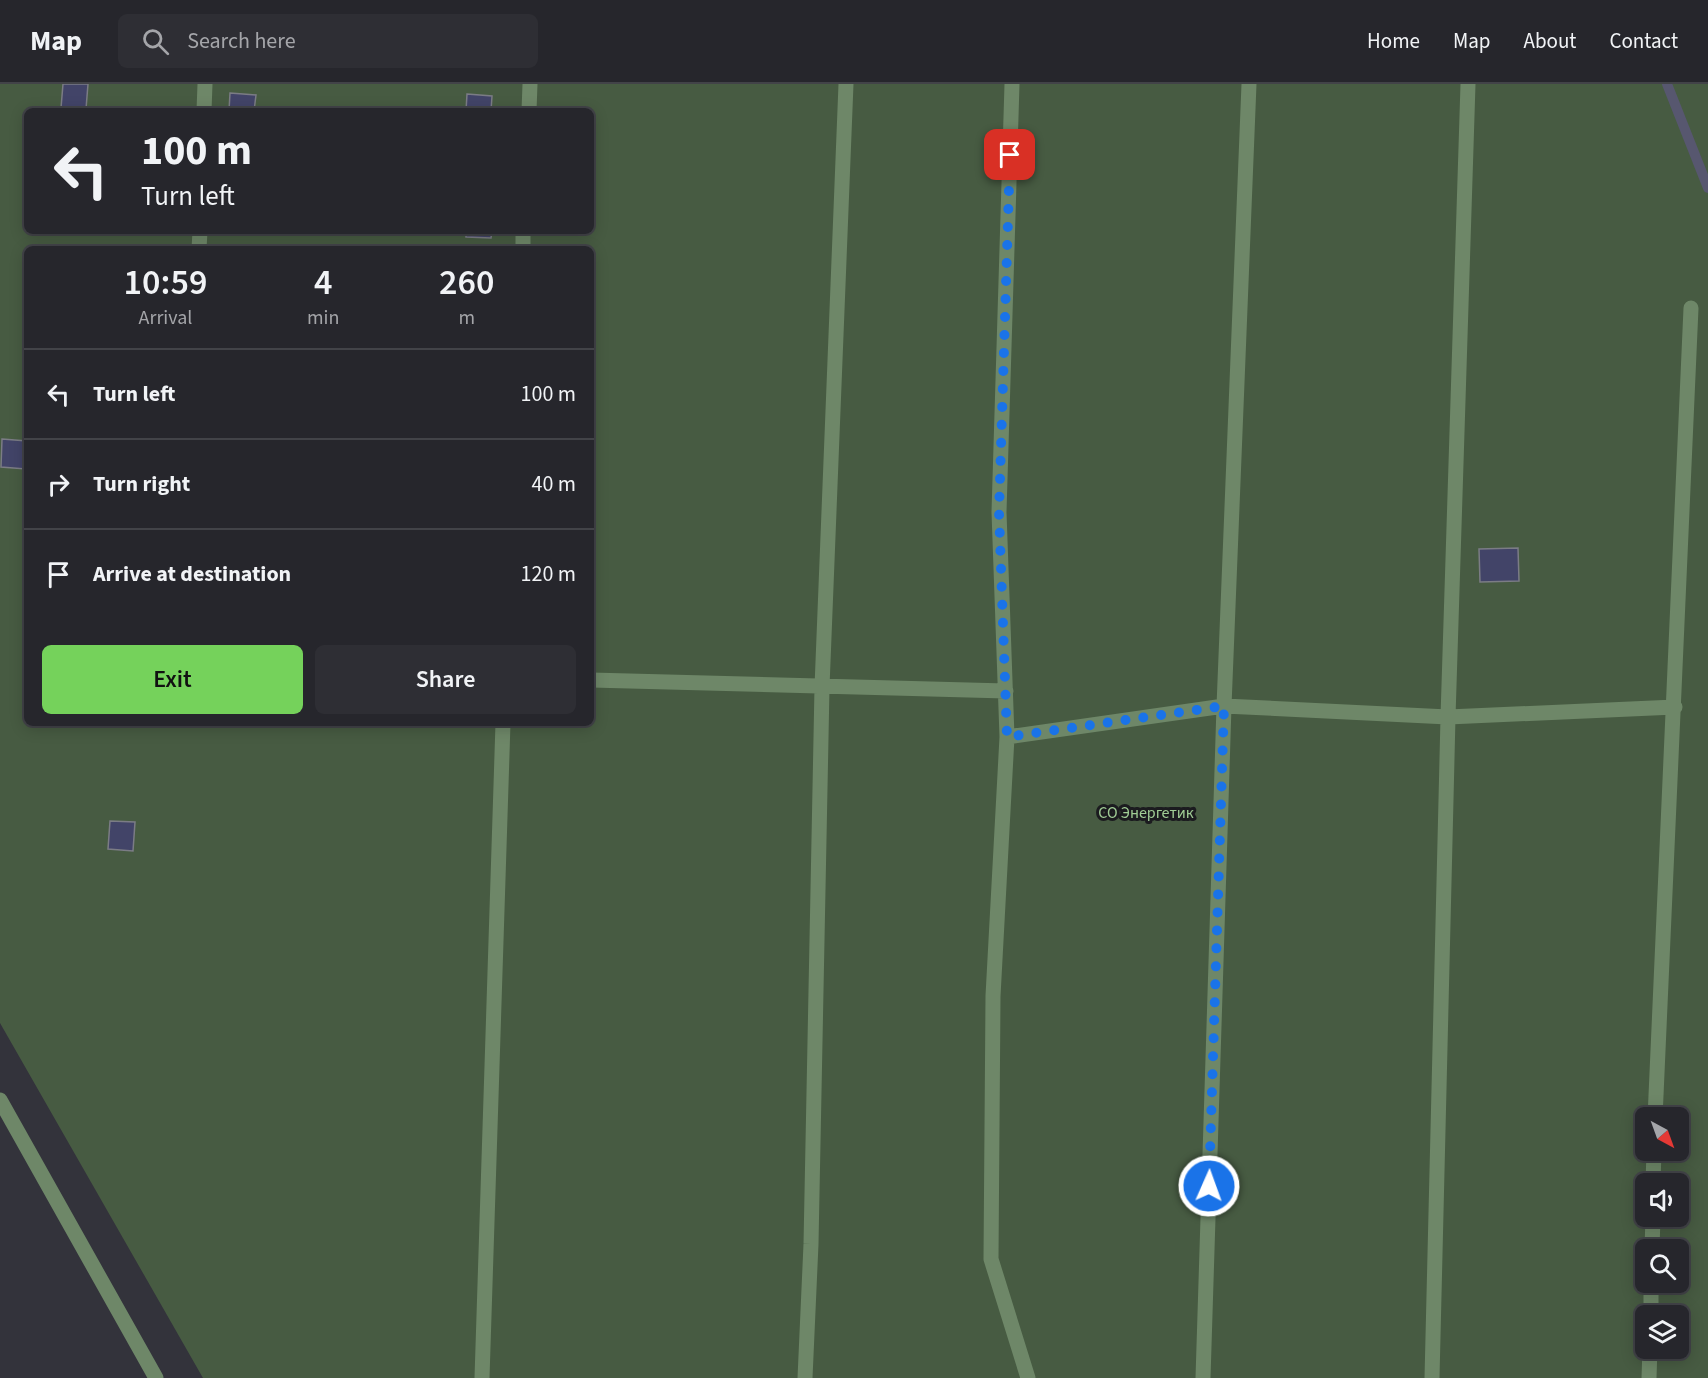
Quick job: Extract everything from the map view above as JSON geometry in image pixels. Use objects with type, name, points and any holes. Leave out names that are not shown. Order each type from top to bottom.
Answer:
[{"type":"street","points":[[204,108],[205,84]]},
{"type":"street","points":[[529,108],[530,84]]},
{"type":"street","points":[[805,1378],[812,1244],[822,687],[846,84]]},
{"type":"street","points":[[1012,84],[999,512],[1007,737],[993,996],[991,1259],[1028,1378]]},
{"type":"street","points":[[1203,1378],[1224,706],[1250,84]]},
{"type":"street","points":[[1432,1378],[1448,717],[1468,84]]},
{"type":"street","points":[[1655,1107],[1675,707],[1691,308]]},
{"type":"street","points":[[594,680],[1006,691]]},
{"type":"street","points":[[1007,737],[1224,706],[1448,717],[1675,707]]},
{"type":"street","points":[[482,1378],[503,726]]},
{"type":"street","points":[[0,1100],[156,1378]]},
{"type":"street","points":[[1649,1378],[1650,1359]]},
{"type":"green space","name":"СО Энергетик","points":[[0,84],[1708,84],[1708,1378],[203,1378],[0,1023]]},
{"type":"building","points":[[63,84],[88,84],[86,108],[61,108]]},
{"type":"building","points":[[230,93],[256,95],[254,108],[229,108]]},
{"type":"building","points":[[467,94],[492,96],[491,108],[466,108]]},
{"type":"building","points":[[466,234],[492,234],[491,238],[466,237]]},
{"type":"building","points":[[2,439],[24,441],[24,469],[1,467]]},
{"type":"building","points":[[1518,548],[1519,581],[1480,582],[1479,549]]},
{"type":"building","points":[[110,821],[135,822],[133,851],[108,849]]},
{"type":"waterway","points":[[1667,84],[1708,188]]},
{"type":"route","points":[[1010,155],[999,512],[1007,737],[1224,706],[1209,1186]]}]
